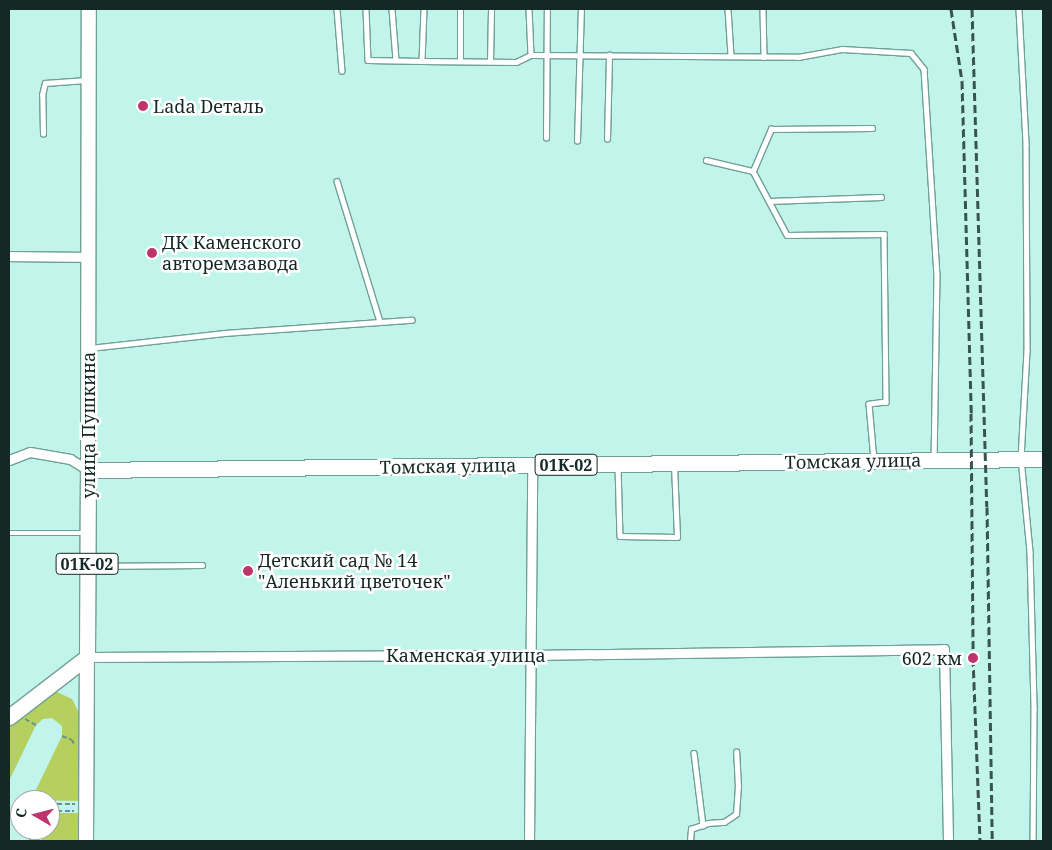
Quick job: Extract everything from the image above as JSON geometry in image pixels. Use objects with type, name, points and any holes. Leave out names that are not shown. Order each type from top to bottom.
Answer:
[{"type":"main road","name":"Томская улица","points":[[88,470],[1043,459]]},
{"type":"main road","name":"улица Пушкина","points":[[87,657],[88,470]]},
{"type":"main road","points":[[9,717],[87,657]]},
{"type":"street","name":"улица Пушкина","points":[[88,470],[89,9]]},
{"type":"street","points":[[9,256],[89,257]]},
{"type":"street","name":"Томская улица","points":[[9,460],[30,452],[70,459],[88,470]]},
{"type":"street","points":[[529,841],[532,465]]},
{"type":"street","name":"Каменская улица","points":[[87,657],[530,655],[944,649],[948,841]]},
{"type":"street","name":"улица Пушкина","points":[[86,841],[87,657]]},
{"type":"lane","points":[[337,9],[342,71]]},
{"type":"lane","points":[[366,9],[368,60],[516,62],[530,54],[798,57],[842,49],[911,53],[924,69],[937,274],[934,460]]},
{"type":"lane","points":[[392,9],[396,60]]},
{"type":"lane","points":[[422,61],[424,9]]},
{"type":"lane","points":[[460,9],[460,61]]},
{"type":"lane","points":[[490,62],[491,9]]},
{"type":"lane","points":[[529,9],[530,54]]},
{"type":"lane","points":[[546,138],[547,9]]},
{"type":"lane","points":[[577,141],[581,9]]},
{"type":"lane","points":[[728,9],[731,56]]},
{"type":"lane","points":[[763,9],[764,57]]},
{"type":"lane","points":[[1019,9],[1026,144],[1027,351],[1021,458],[1030,552],[1034,709],[1032,841]]},
{"type":"lane","points":[[607,139],[609,55]]},
{"type":"lane","points":[[43,134],[42,95],[45,82],[89,80]]},
{"type":"lane","points":[[753,171],[772,129],[872,128]]},
{"type":"lane","points":[[706,160],[753,171],[787,235],[884,234],[886,402],[869,404],[874,461]]},
{"type":"lane","points":[[336,181],[380,322]]},
{"type":"lane","points":[[769,201],[881,197]]},
{"type":"lane","points":[[88,348],[224,333],[412,320]]},
{"type":"lane","points":[[618,464],[620,536],[677,537],[674,463]]},
{"type":"lane","points":[[9,534],[88,533]]},
{"type":"lane","points":[[87,566],[202,565]]},
{"type":"lane","points":[[690,841],[691,829],[724,822],[736,814],[738,787],[736,752]]},
{"type":"lane","points":[[694,753],[703,825]]},
{"type":"path","points":[[60,804],[74,804]]},
{"type":"path","points":[[60,811],[74,811]]},
{"type":"green space","points":[[55,691],[72,699],[80,715],[81,801],[60,801],[60,790],[36,790],[62,736],[62,726],[52,718],[43,719],[36,725],[9,781],[9,720]]},
{"type":"green space","points":[[60,813],[80,813],[80,841],[43,841],[60,840]]},
{"type":"railway","points":[[951,9],[962,81],[971,413],[973,658],[980,841]]},
{"type":"railway","points":[[972,9],[987,507],[992,841]]},
{"type":"place","name":"Lada Dеталь","points":[[143,106]]},
{"type":"place","name":"ДК Каменского авторемзавода","points":[[152,253]]},
{"type":"place","name":"Детский сад № 14 \"Аленький цветочек\"","points":[[248,571]]},
{"type":"place","name":"602 км","points":[[973,658]]}]
